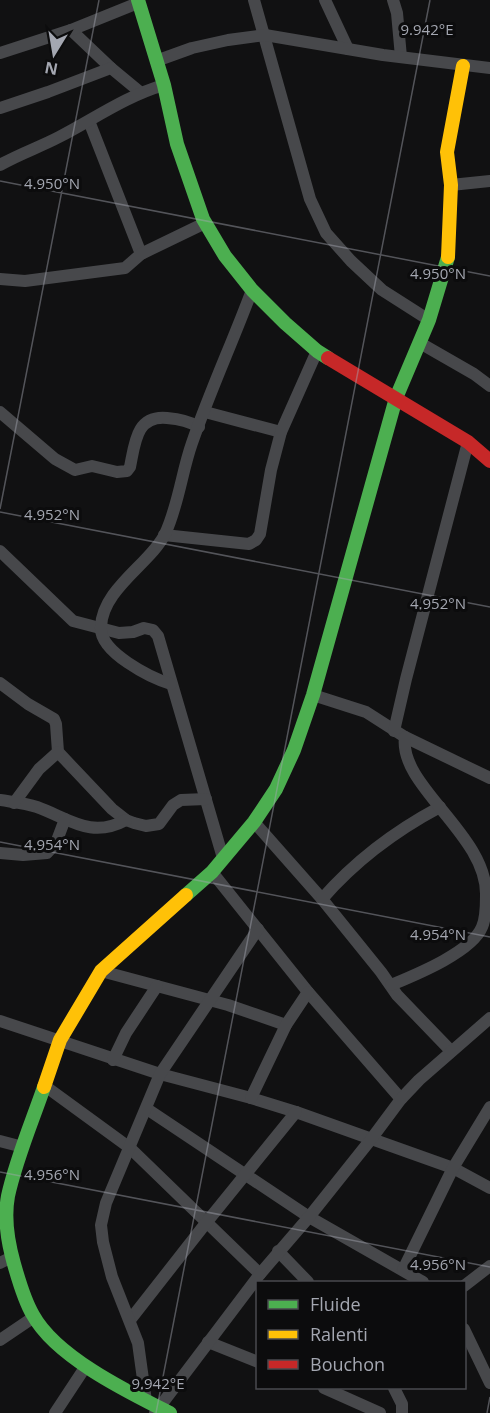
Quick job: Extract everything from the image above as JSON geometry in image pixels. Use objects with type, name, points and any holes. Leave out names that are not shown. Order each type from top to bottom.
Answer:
[{"type":"street","points":[[254,0],[310,199],[326,233],[382,290],[429,320]]},
{"type":"street","points":[[325,0],[348,49]]},
{"type":"street","points":[[393,0],[397,12],[401,57]]},
{"type":"street","points":[[0,53],[71,30],[138,1],[164,85],[177,144],[205,223],[225,256],[252,290],[317,351],[468,442],[490,461]]},
{"type":"street","points":[[71,30],[140,92]]},
{"type":"street","points":[[156,61],[201,46],[265,35],[401,57],[490,68]]},
{"type":"street","points":[[157,1409],[86,1366],[57,1344],[34,1317],[6,1260],[8,1197],[60,1040],[101,971],[212,872],[254,822],[285,771],[313,695],[396,398],[429,320],[447,266],[451,185],[447,152],[463,66]]},
{"type":"street","points":[[0,108],[111,68]]},
{"type":"street","points":[[0,165],[89,121],[140,92],[164,85]]},
{"type":"street","points":[[89,121],[141,254]]},
{"type":"street","points":[[451,185],[490,181]]},
{"type":"street","points":[[0,279],[25,281],[125,268],[141,254],[205,223]]},
{"type":"street","points":[[171,684],[158,680],[124,660],[109,646],[100,629],[103,617],[120,586],[164,535],[192,442],[252,290]]},
{"type":"street","points":[[420,343],[474,374],[490,386]]},
{"type":"street","points":[[164,535],[249,544],[256,540],[260,534],[280,432],[317,351]]},
{"type":"street","points":[[0,412],[55,459],[75,470],[92,465],[117,472],[127,471],[139,432],[143,424],[152,418],[180,419],[199,427]]},
{"type":"street","points":[[205,412],[280,432]]},
{"type":"street","points":[[391,986],[451,957],[485,930],[484,875],[468,843],[411,766],[400,734],[406,679],[468,442]]},
{"type":"street","points":[[0,551],[73,621],[118,633],[133,632],[144,628],[153,630],[158,636],[223,858]]},
{"type":"street","points":[[0,683],[54,719],[58,752],[112,809],[126,820],[146,826],[159,824],[173,805],[181,800],[206,799]]},
{"type":"street","points":[[313,695],[366,712],[400,734],[490,778]]},
{"type":"street","points":[[14,802],[39,769],[58,752]]},
{"type":"street","points":[[0,800],[29,804],[81,826],[96,829],[108,828],[126,820]]},
{"type":"street","points":[[322,900],[349,870],[392,835],[440,807]]},
{"type":"street","points":[[0,853],[23,855],[52,850],[65,819]]},
{"type":"street","points":[[254,822],[322,900],[403,1000],[452,1051]]},
{"type":"street","points":[[212,872],[308,992],[401,1099]]},
{"type":"street","points":[[157,1409],[138,1343],[112,1276],[101,1225],[106,1203],[160,1074],[258,929]]},
{"type":"street","points":[[101,971],[253,1012],[286,1025]]},
{"type":"street","points":[[113,1060],[126,1034],[157,986]]},
{"type":"street","points":[[251,1098],[286,1025],[308,992]]},
{"type":"street","points":[[157,1409],[278,1251],[309,1217],[401,1099],[419,1080],[490,1018]]},
{"type":"street","points":[[0,1021],[113,1060],[296,1112],[453,1168],[490,1188]]},
{"type":"street","points":[[45,1086],[130,1148],[260,1274]]},
{"type":"street","points":[[402,1270],[453,1168],[490,1107]]},
{"type":"street","points":[[147,1109],[309,1217],[421,1281]]},
{"type":"street","points":[[130,1320],[296,1112]]},
{"type":"street","points":[[0,1141],[23,1147]]},
{"type":"street","points":[[278,1251],[307,1281]]},
{"type":"street","points":[[466,1285],[490,1266]]},
{"type":"street","points":[[0,1340],[34,1317]]},
{"type":"street","points":[[466,1331],[490,1383]]},
{"type":"street","points":[[208,1342],[256,1361]]},
{"type":"street","points":[[55,1413],[86,1366]]},
{"type":"street","points":[[326,1389],[380,1413]]},
{"type":"street","points":[[394,1389],[402,1404],[402,1413]]},
{"type":"traffic: fast","points":[[138,0],[164,85],[177,144],[203,219],[225,256],[252,290],[285,323],[328,358]]},
{"type":"traffic: fast","points":[[186,895],[212,872],[254,822],[276,789],[294,750],[313,695],[396,398],[429,320],[448,257]]},
{"type":"traffic: fast","points":[[44,1087],[15,1168],[7,1204],[10,1248],[24,1297],[44,1330],[75,1359],[114,1384],[170,1413]]},
{"type":"traffic: slow","points":[[448,257],[451,185],[447,152],[463,66]]},
{"type":"traffic: slow","points":[[44,1087],[60,1040],[101,971],[186,895]]},
{"type":"traffic: jam","points":[[328,358],[468,442],[490,461]]}]
